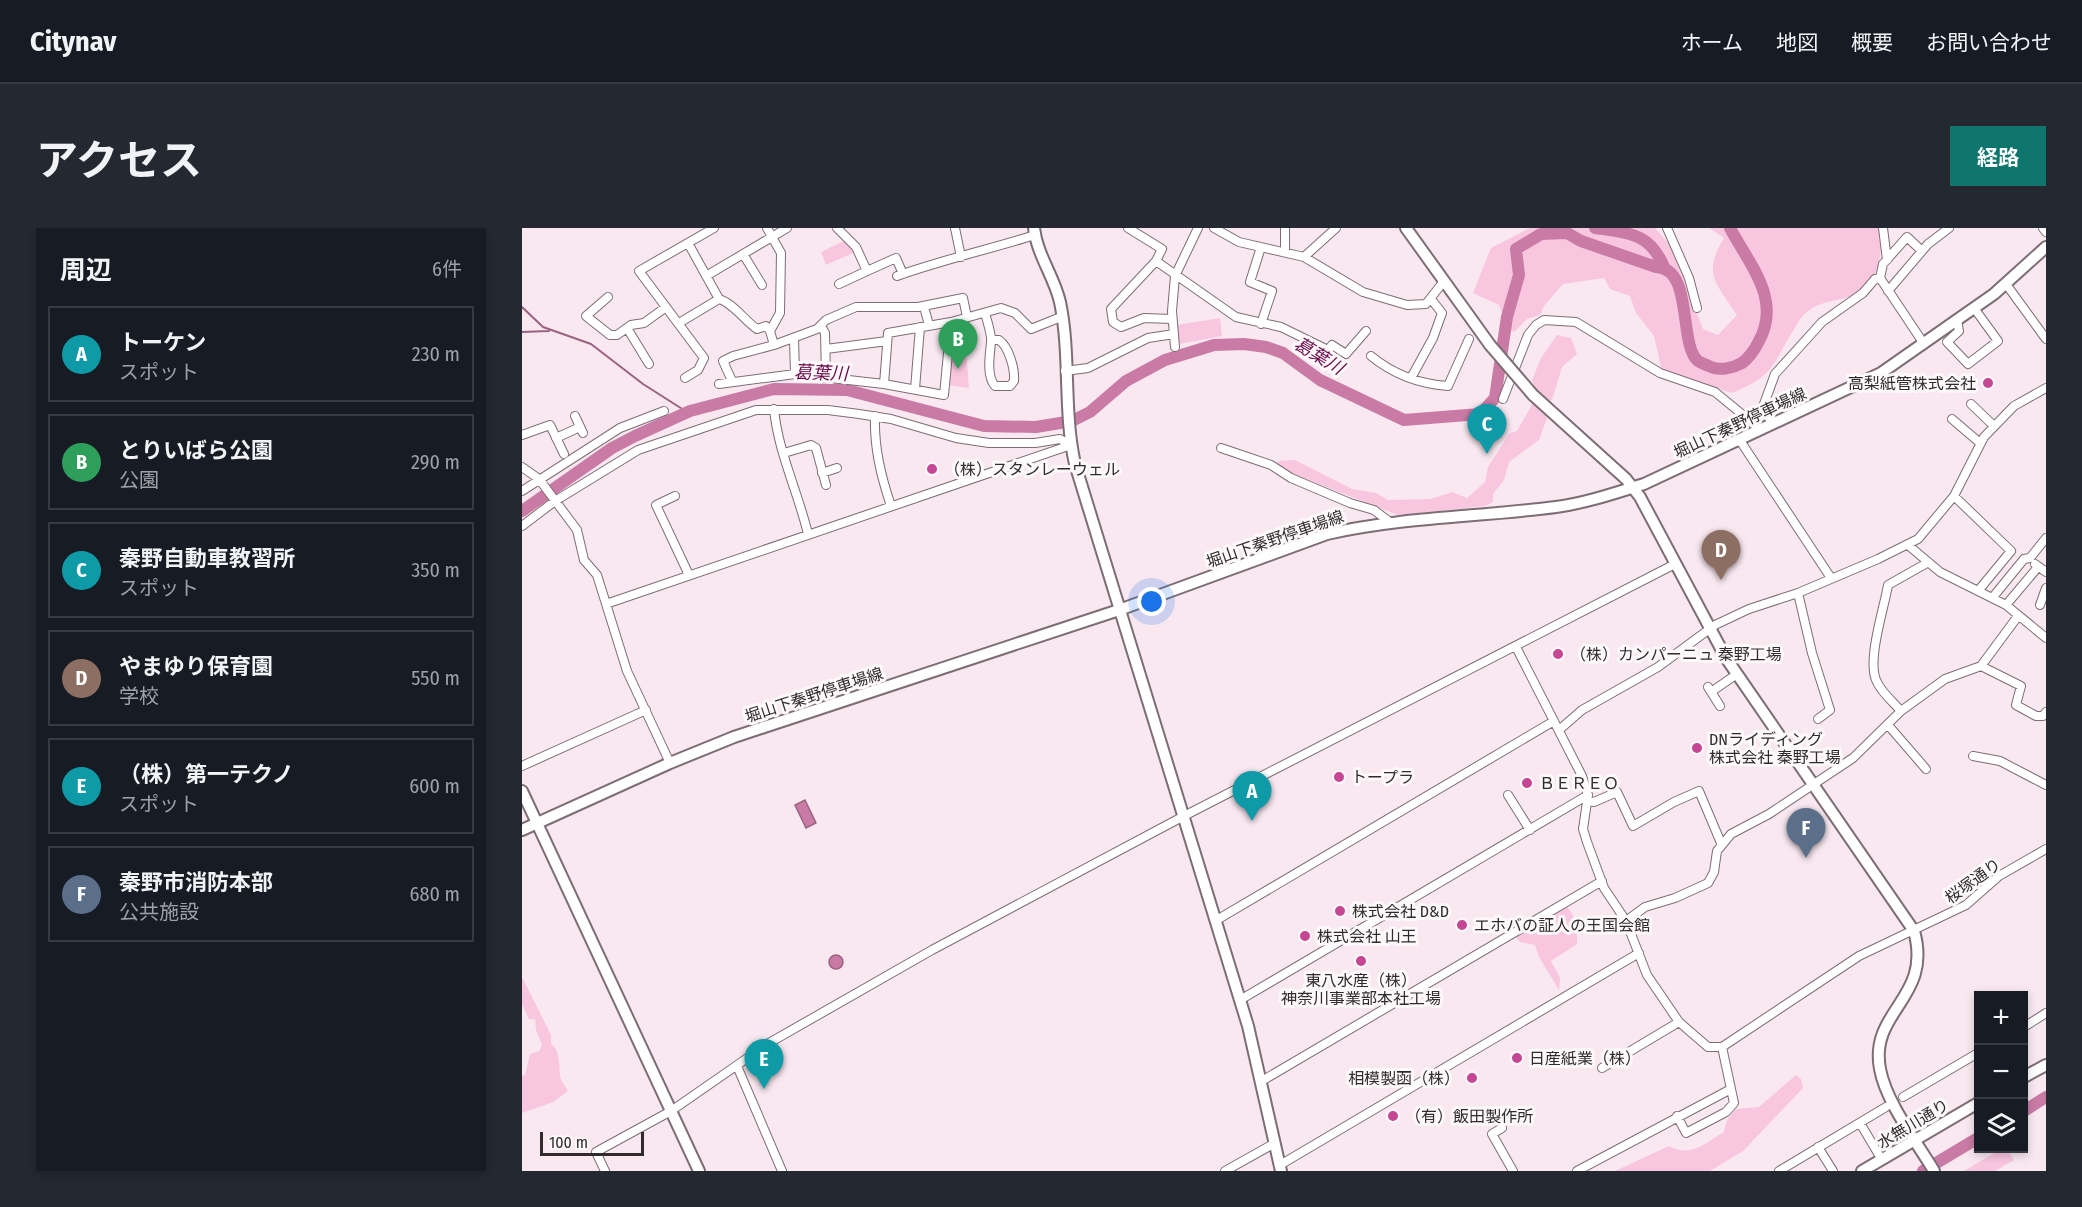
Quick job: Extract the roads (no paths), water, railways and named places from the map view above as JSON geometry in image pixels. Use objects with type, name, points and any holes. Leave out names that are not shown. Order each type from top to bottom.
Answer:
[{"type":"street","points":[[685,378],[698,370],[704,358],[639,271],[714,228]]},
{"type":"street","points":[[767,228],[781,253],[780,313],[770,331]]},
{"type":"street","points":[[706,276],[787,228]]},
{"type":"street","points":[[837,228],[856,247],[867,271]]},
{"type":"street","points":[[955,228],[962,257]]},
{"type":"street","points":[[1128,228],[1162,249],[1156,261],[1113,306],[1111,316],[1120,327],[1144,318],[1172,320]]},
{"type":"street","points":[[1175,347],[1172,320],[1175,276],[1198,228]]},
{"type":"street","points":[[1214,228],[1239,242],[1304,257],[1363,292],[1413,306],[1422,305],[1431,300],[1444,281]]},
{"type":"street","points":[[1285,228],[1285,251]]},
{"type":"street","points":[[1304,257],[1336,228]]},
{"type":"street","points":[[1406,228],[1490,345],[1533,395],[1633,488],[1737,674],[1914,931],[1919,961],[1915,978],[1884,1030],[1879,1052],[1879,1067],[1887,1092],[1934,1171]]},
{"type":"street","points":[[1667,228],[1689,278],[1698,308]]},
{"type":"street","points":[[1882,228],[1887,260]]},
{"type":"street","points":[[1888,291],[1922,251],[1949,228]]},
{"type":"street","points":[[2043,228],[2046,232]]},
{"type":"street","points":[[839,284],[896,258],[900,275],[997,244],[1014,242],[1034,232],[1057,290],[1070,442],[1119,610],[1240,1000],[1281,1168],[1639,953]]},
{"type":"street","points":[[1880,278],[1887,260],[1907,237],[1922,251]]},
{"type":"street","points":[[688,243],[719,299],[724,300],[745,321],[758,329],[765,326],[770,331],[774,345]]},
{"type":"street","points":[[1261,247],[1250,282],[1272,291],[1261,324]]},
{"type":"street","name":"堀山下秦野停車場線","points":[[522,830],[538,825],[670,762],[734,737],[1119,610],[1327,534],[1362,526],[1556,507],[1620,493],[1864,382],[1924,344],[2007,284],[2046,247]]},
{"type":"street","points":[[742,254],[762,285]]},
{"type":"street","points":[[1156,261],[1236,316],[1261,324],[1281,327],[1328,350],[1332,345],[1346,354],[1366,331]]},
{"type":"street","points":[[1880,278],[1924,344]]},
{"type":"street","points":[[1773,423],[1764,412],[1764,404],[1775,374],[1822,322],[1863,293],[1875,279],[1880,278]]},
{"type":"street","points":[[2007,284],[2046,339]]},
{"type":"street","points":[[608,297],[586,316],[610,335],[617,335],[627,328],[644,323],[666,308]]},
{"type":"street","points":[[732,381],[723,361],[794,338],[856,307],[924,307],[963,298],[967,317]]},
{"type":"street","points":[[679,323],[719,299]]},
{"type":"street","points":[[1411,378],[1433,338],[1442,313],[1431,300]]},
{"type":"street","points":[[924,307],[929,325]]},
{"type":"street","points":[[884,384],[888,333],[951,322],[1001,308],[1015,314],[1030,329],[1061,317]]},
{"type":"street","points":[[1957,320],[1959,331],[1947,342],[1968,364],[1998,341],[1974,308]]},
{"type":"street","points":[[985,313],[992,340],[989,347],[992,384],[1010,386],[1014,381],[1014,372],[1004,343],[997,339],[992,340]]},
{"type":"street","points":[[1503,399],[1528,335],[1536,325],[1544,320],[1576,322],[1660,373],[1715,392],[1761,429]]},
{"type":"street","points":[[719,384],[795,374],[884,384],[944,395],[951,322]]},
{"type":"street","points":[[821,326],[825,333],[826,376]]},
{"type":"street","points":[[915,389],[920,327]]},
{"type":"street","points":[[627,328],[649,364]]},
{"type":"street","points":[[1065,371],[1088,368],[1148,338],[1174,334]]},
{"type":"street","points":[[794,338],[795,374]]},
{"type":"street","points":[[1371,356],[1387,370],[1434,385],[1448,386],[1469,339]]},
{"type":"street","points":[[826,349],[887,341]]},
{"type":"street","points":[[1559,730],[1582,710],[1658,667],[1711,630],[1749,609],[1797,593],[1908,545],[1928,530],[1954,496],[1980,443],[1994,426],[2014,406],[2046,388]]},
{"type":"street","points":[[1971,404],[1994,426]]},
{"type":"street","points":[[774,409],[776,431],[800,499],[808,534]]},
{"type":"street","points":[[522,526],[555,501],[638,450],[756,410],[828,410],[875,416],[971,441],[1035,443],[1060,438],[1070,442]]},
{"type":"street","points":[[522,491],[620,428],[664,411]]},
{"type":"street","points":[[556,438],[582,430],[575,416]]},
{"type":"street","points":[[875,416],[875,460],[891,506]]},
{"type":"street","points":[[1952,419],[1980,443]]},
{"type":"street","points":[[522,435],[550,425],[564,454]]},
{"type":"street","points":[[1739,439],[1832,578]]},
{"type":"street","points":[[606,604],[1070,442]]},
{"type":"street","points":[[784,453],[811,445],[816,448],[825,485]]},
{"type":"street","points":[[1221,448],[1271,465],[1291,478],[1350,503],[1374,510],[1391,523]]},
{"type":"street","points":[[523,468],[539,480],[577,530],[584,560],[597,575],[627,671],[670,762]]},
{"type":"street","points":[[822,473],[837,468]]},
{"type":"street","points":[[675,496],[656,505],[689,575]]},
{"type":"street","points":[[1954,496],[2011,551],[1978,591]]},
{"type":"street","points":[[1993,597],[2024,559],[2030,558],[2046,538]]},
{"type":"street","points":[[1908,545],[1927,563],[1955,581],[2007,605],[2046,638]]},
{"type":"street","points":[[2030,558],[2046,572]]},
{"type":"street","points":[[1901,711],[1876,681],[1874,673],[1876,644],[1888,585],[1927,563]]},
{"type":"street","points":[[605,1171],[596,1152],[671,1111],[737,1066],[877,980],[1184,816],[1675,564]]},
{"type":"street","points":[[2007,605],[2038,567]]},
{"type":"street","points":[[2040,605],[2046,588]]},
{"type":"street","points":[[1797,593],[1812,653],[1830,710],[1818,719]]},
{"type":"street","points":[[1626,921],[1645,907],[1708,883],[1714,872],[1721,843],[1731,834],[1769,814],[1852,758],[1901,711],[1945,679],[1981,666],[2021,616]]},
{"type":"street","points":[[1516,647],[1582,776],[1588,798],[1583,829],[1602,881],[1611,900],[1626,921],[1659,995],[1679,1022],[1708,1047],[1722,1047],[1734,1103],[1716,1118],[1686,1133],[1677,1116]]},
{"type":"street","points":[[1981,666],[2021,687],[2016,705],[2040,717],[2046,712]]},
{"type":"street","points":[[1720,706],[1709,689],[1737,674]]},
{"type":"street","points":[[522,766],[646,710]]},
{"type":"street","points":[[1215,921],[1554,721]]},
{"type":"street","points":[[1888,725],[1926,769]]},
{"type":"street","points":[[1973,756],[2000,761],[2046,785]]},
{"type":"street","points":[[522,791],[699,1171]]},
{"type":"street","points":[[1588,798],[1594,802],[1617,792],[1632,826],[1674,802],[1699,791],[1721,843]]},
{"type":"street","points":[[1508,795],[1530,830]]},
{"type":"street","points":[[1240,1000],[1588,798]]},
{"type":"street","name":"桜塚通り","points":[[1722,1047],[1859,956],[1966,905],[1999,876],[2046,849]]},
{"type":"street","points":[[1260,1082],[1602,881]]},
{"type":"street","points":[[2028,1024],[2046,1013]]},
{"type":"street","points":[[1602,1068],[1679,1022]]},
{"type":"street","points":[[1903,1097],[1974,1055]]},
{"type":"street","points":[[2028,1075],[2046,1065]]},
{"type":"street","points":[[737,1066],[782,1171]]},
{"type":"street","points":[[1577,1171],[1731,1089]]},
{"type":"street","name":"水無川通り","points":[[1862,1171],[1917,1143],[1974,1106]]},
{"type":"street","points":[[1779,1171],[1886,1107]]},
{"type":"street","points":[[1860,1123],[1882,1160]]},
{"type":"street","points":[[1502,1128],[1492,1134],[1513,1171]]},
{"type":"street","points":[[1225,1171],[1275,1143]]},
{"type":"street","points":[[1818,1147],[1833,1171]]},
{"type":"waterway","points":[[1595,228],[1618,231],[1645,241],[1652,247],[1664,267]]},
{"type":"waterway","name":"葛葉川","points":[[522,511],[612,448],[635,436],[690,411],[774,389],[847,390],[984,426],[1036,427],[1072,421],[1090,412],[1126,381],[1165,360],[1214,345],[1244,344],[1266,347],[1283,353],[1320,380],[1404,420],[1480,414],[1495,398],[1507,317],[1519,275],[1516,249],[1541,234],[1567,233],[1581,241],[1668,271],[1676,280],[1681,293],[1692,352],[1698,361],[1711,367],[1731,368],[1742,363],[1754,350],[1765,326],[1767,311],[1765,296],[1754,268],[1730,228]]},
{"type":"waterway","points":[[522,307],[543,327],[591,344],[643,384],[687,412]]},
{"type":"waterway","points":[[522,332],[549,331]]},
{"type":"waterway","points":[[2028,1108],[2046,1097]]},
{"type":"waterway","points":[[1923,1171],[1974,1140]]},
{"type":"place","name":"とりいばら公園","points":[[958,369]]},
{"type":"place","name":"高梨紙管株式会社","points":[[1988,383]]},
{"type":"place","name":"秦野自動車教習所","points":[[1487,454]]},
{"type":"place","name":"（株）スタンレーウェル","points":[[932,469]]},
{"type":"place","name":"やまゆり保育園","points":[[1721,580]]},
{"type":"place","name":"（株）カンパーニュ 秦野工場","points":[[1558,654]]},
{"type":"place","name":"DNライディング 株式会社 秦野工場","points":[[1697,748]]},
{"type":"place","name":"トープラ","points":[[1339,777]]},
{"type":"place","name":"ＢＥＲＥＯ","points":[[1527,783]]},
{"type":"place","name":"トーケン","points":[[1252,821]]},
{"type":"place","name":"秦野市消防本部","points":[[1806,858]]},
{"type":"place","name":"株式会社 D&D","points":[[1340,911]]},
{"type":"place","name":"エホバの証人の王国会館","points":[[1462,925]]},
{"type":"place","name":"株式会社 山王","points":[[1305,936]]},
{"type":"place","name":"東八水産（株） 神奈川事業部本社工場","points":[[1361,961]]},
{"type":"place","name":"日産紙業（株）","points":[[1517,1058]]},
{"type":"place","name":"相模製函（株）","points":[[1472,1078]]},
{"type":"place","name":"（株）第一テクノ","points":[[764,1089]]},
{"type":"place","name":"（有）飯田製作所","points":[[1393,1116]]}]
